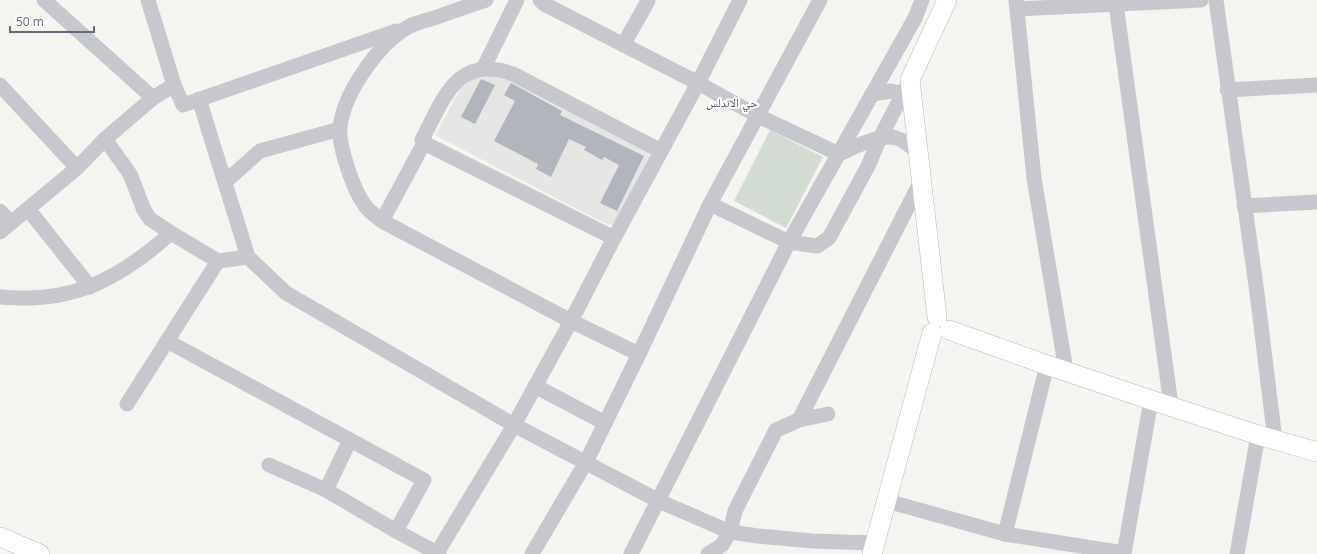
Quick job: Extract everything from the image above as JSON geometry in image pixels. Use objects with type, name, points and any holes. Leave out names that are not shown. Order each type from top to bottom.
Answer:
[{"type":"main road","points":[[874,548],[940,327],[919,154],[907,87],[947,0]]},
{"type":"main road","points":[[940,327],[1151,400],[1317,452]]},
{"type":"main road","points":[[0,537],[40,554]]},
{"type":"street","points":[[44,0],[153,98]]},
{"type":"street","points":[[148,0],[174,84],[183,105],[486,0]]},
{"type":"street","points":[[484,69],[517,0]]},
{"type":"street","points":[[540,0],[544,4],[698,83],[758,116],[839,154],[889,136],[900,139],[910,145],[919,154]]},
{"type":"street","points":[[269,465],[326,490],[396,531],[438,553],[536,386],[698,83],[740,0]]},
{"type":"street","points":[[532,554],[586,462],[710,204],[820,0]]},
{"type":"street","points":[[631,554],[789,242],[915,18],[922,0]]},
{"type":"street","points":[[1066,371],[1034,178],[1016,5],[1116,4],[1201,0]]},
{"type":"street","points":[[1216,0],[1227,90],[1257,293],[1267,437],[1237,554]]},
{"type":"street","points":[[624,45],[648,1]]},
{"type":"street","points":[[1116,4],[1171,406]]},
{"type":"street","points":[[408,27],[382,47],[368,65],[350,97],[343,115],[340,129],[343,152],[351,179],[358,196],[366,208],[382,221],[571,321],[639,354]]},
{"type":"street","points":[[382,221],[424,143],[422,140],[453,84],[462,77],[484,69],[498,69],[513,74],[661,151]]},
{"type":"street","points":[[0,211],[5,227],[77,168],[105,140],[153,98],[174,84]]},
{"type":"street","points":[[0,85],[77,168]]},
{"type":"street","points":[[1227,90],[1317,85]]},
{"type":"street","points":[[710,204],[789,242],[816,246],[829,238],[868,166],[880,138],[907,87]]},
{"type":"street","points":[[872,94],[907,87]]},
{"type":"street","points":[[200,99],[248,257],[286,293],[514,425],[659,501],[730,532],[874,548]]},
{"type":"street","points":[[225,182],[260,151],[340,129]]},
{"type":"street","points":[[105,140],[130,174],[147,215],[156,223],[218,261],[248,257]]},
{"type":"street","points":[[424,143],[614,238]]},
{"type":"street","points":[[799,420],[922,179]]},
{"type":"street","points":[[1244,206],[1317,202]]},
{"type":"street","points":[[28,209],[90,287]]},
{"type":"street","points":[[0,297],[31,299],[56,297],[80,291],[122,272],[171,233]]},
{"type":"street","points":[[127,404],[218,261]]},
{"type":"street","points":[[167,341],[424,480],[396,531]]},
{"type":"street","points":[[1005,534],[1047,365]]},
{"type":"street","points":[[536,386],[605,423]]},
{"type":"street","points":[[887,501],[1005,534],[1124,554],[1151,400]]},
{"type":"street","points":[[708,554],[722,545],[730,532],[735,511],[776,430],[799,420],[828,414]]},
{"type":"street","points":[[326,490],[350,440]]},
{"type":"shaded area","points":[[491,76],[515,82],[650,154],[615,223],[608,225],[435,135],[461,88],[477,77]]},
{"type":"shaded area","points":[[770,130],[823,157],[786,228],[734,201]]},
{"type":"building","points":[[481,79],[495,85],[475,124],[461,117]]},
{"type":"building","points":[[511,83],[562,111],[560,115],[644,156],[617,211],[600,203],[619,165],[604,157],[602,160],[584,150],[586,147],[569,139],[551,177],[536,169],[538,164],[494,141],[515,101],[504,95]]},
{"type":"district","name":"حي الاندلس","points":[[732,103]]}]
